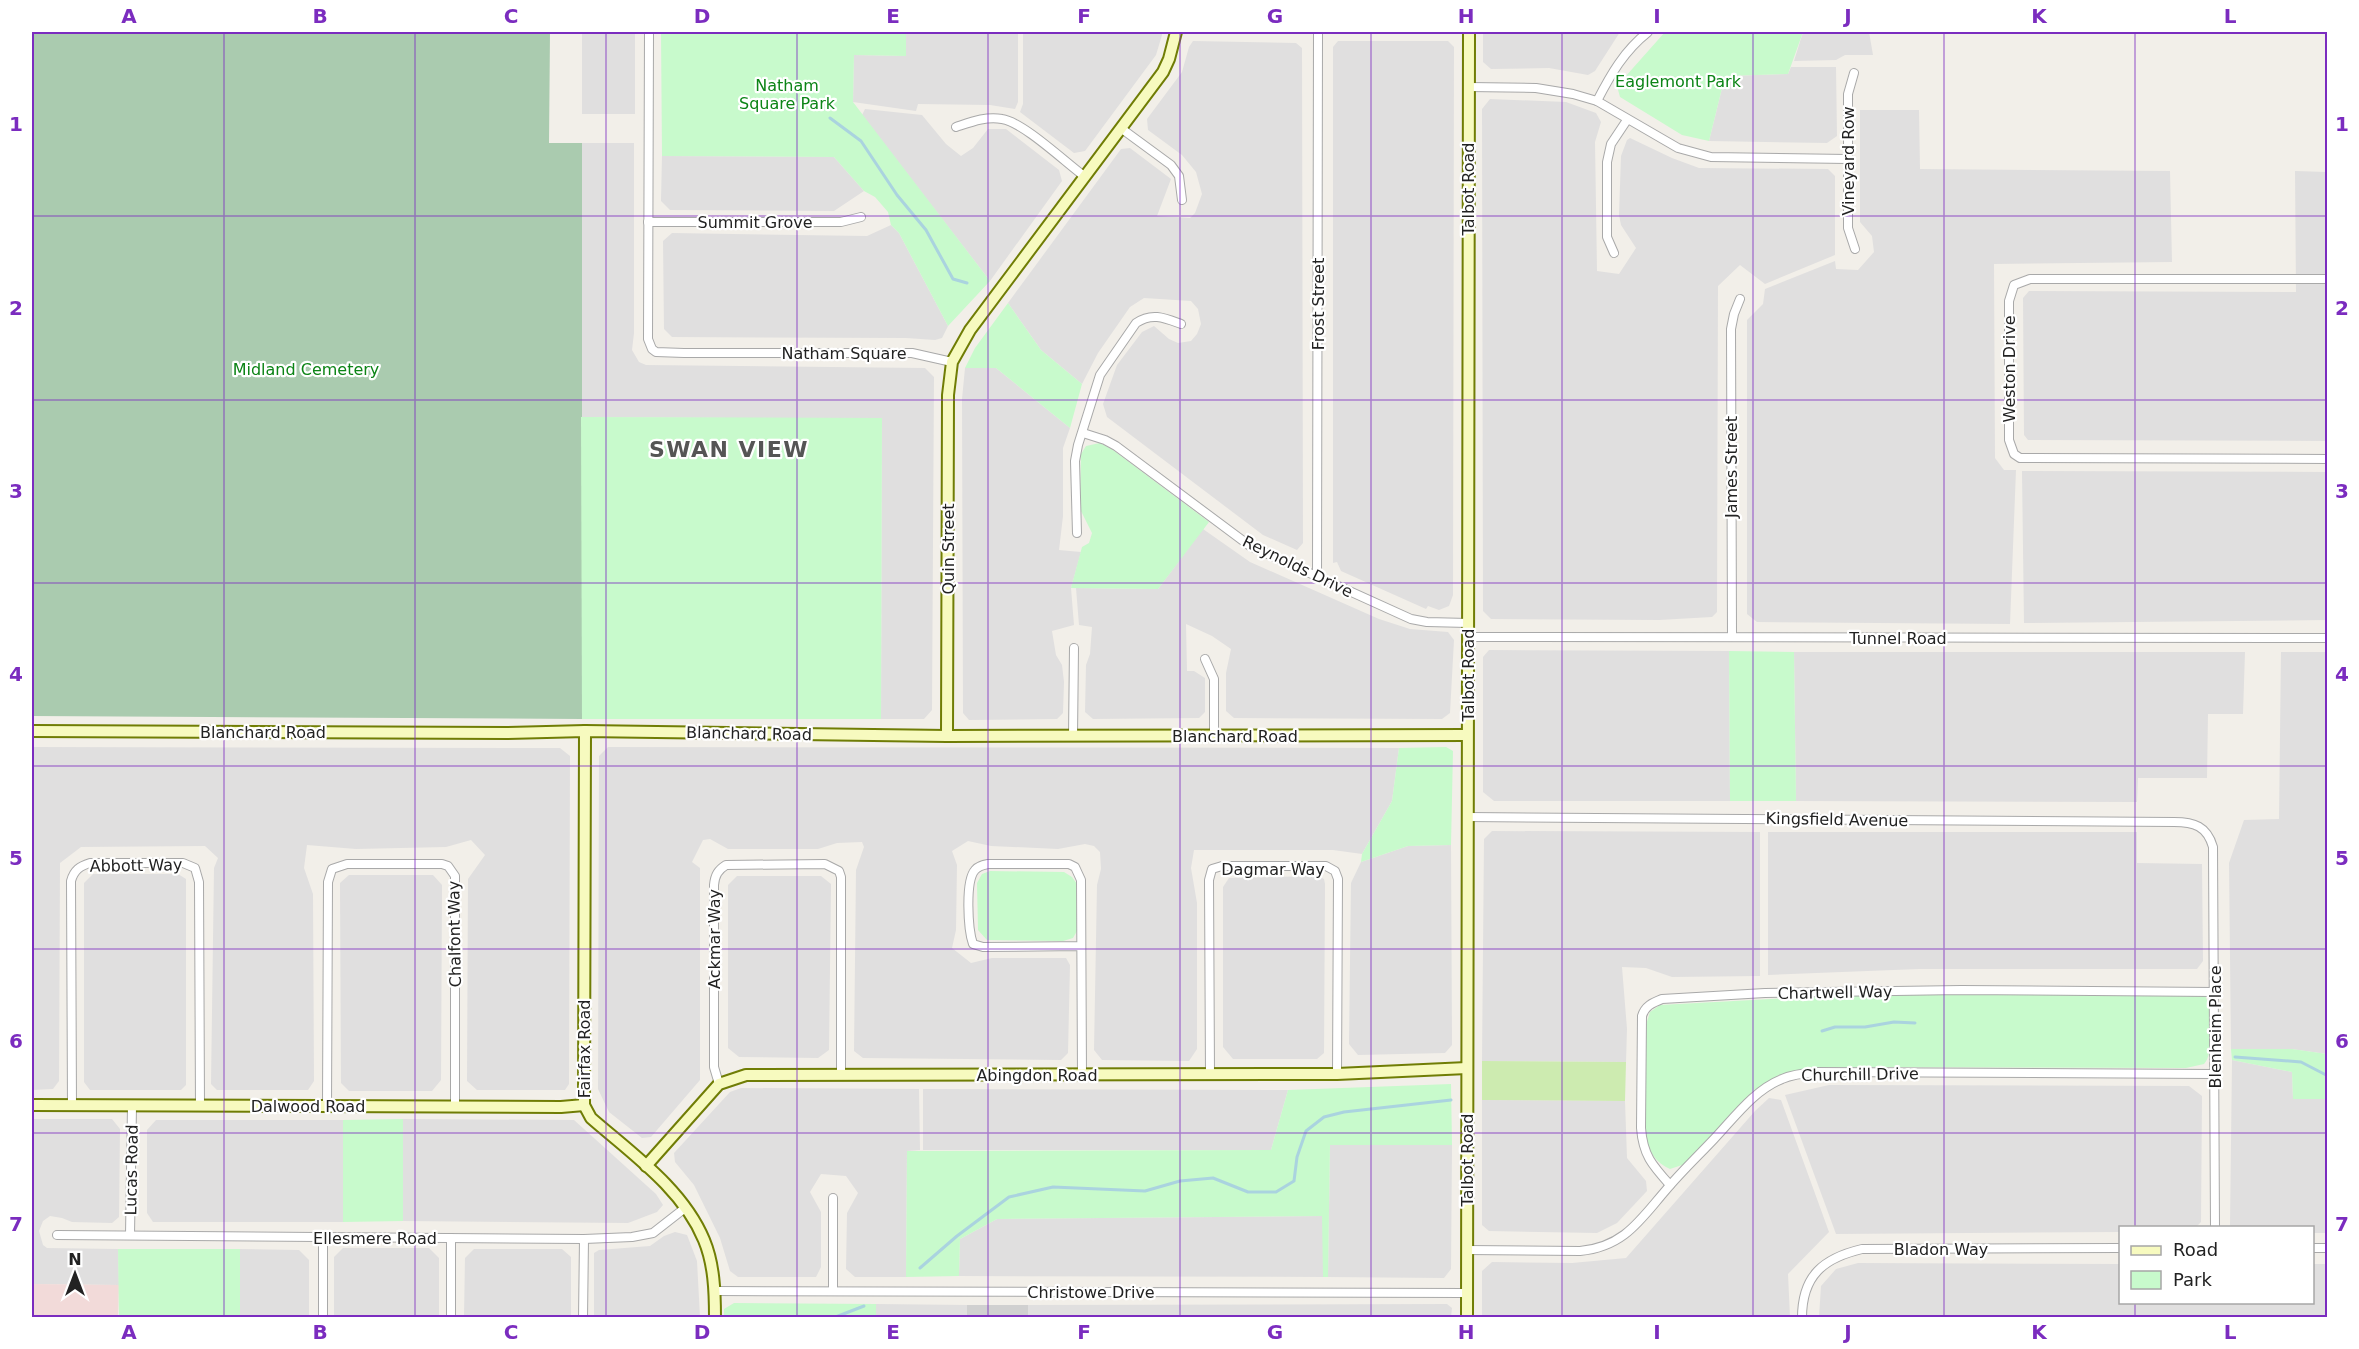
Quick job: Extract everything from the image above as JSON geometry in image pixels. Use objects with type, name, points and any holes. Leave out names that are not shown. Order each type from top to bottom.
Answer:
[{"type":"street","name":"Natham Square","points":[[649,32],[648,339],[652,349],[656,352],[912,353],[952,362]]},
{"type":"street","points":[[952,362],[970,330],[1163,72],[1176,32]]},
{"type":"street","name":"Frost Street","points":[[1317,577],[1318,32]]},
{"type":"street","name":"Talbot Road","points":[[1467,1317],[1469,32]]},
{"type":"street","points":[[1597,101],[1610,75],[1630,45],[1648,32]]},
{"type":"street","name":"Vineyard Row","points":[[1854,73],[1848,94],[1848,228],[1855,249]]},
{"type":"street","points":[[1469,87],[1536,88],[1573,94],[1597,101],[1678,148],[1711,157],[1848,159]]},
{"type":"street","points":[[956,127],[981,118],[1008,120],[1084,176]]},
{"type":"street","points":[[1614,253],[1607,237],[1607,162],[1611,144],[1627,120]]},
{"type":"street","points":[[1122,129],[1171,165],[1179,176],[1182,200]]},
{"type":"street","name":"Summit Grove","points":[[648,222],[841,222],[861,217]]},
{"type":"street","name":"Weston Drive","points":[[2328,279],[2021,280],[2010,292],[2009,440],[2014,454],[2020,458],[2328,459]]},
{"type":"street","name":"James Street","points":[[1732,637],[1731,329],[1740,298]]},
{"type":"street","points":[[1077,533],[1075,461],[1100,375],[1136,323],[1143,318],[1151,316],[1181,324]]},
{"type":"street","name":"Quin Street","points":[[947,736],[948,395],[952,362]]},
{"type":"street","name":"Reynolds Drive","points":[[1083,433],[1116,446],[1250,546],[1411,619],[1427,622],[1468,623]]},
{"type":"street","name":"Tunnel Road","points":[[1468,637],[2328,638]]},
{"type":"street","points":[[1073,736],[1074,648]]},
{"type":"street","points":[[1205,658],[1214,679],[1214,736]]},
{"type":"street","name":"Blanchard Road","points":[[32,731],[507,733],[585,731],[947,736],[1467,735]]},
{"type":"street","name":"Fairfax Road","points":[[585,731],[584,1105],[591,1118],[646,1166],[686,1208],[704,1241],[710,1258],[715,1291],[715,1317]]},
{"type":"street","name":"Kingsfield Avenue","points":[[1468,817],[2174,822],[2192,823],[2204,829]]},
{"type":"street","name":"Blenheim Place","points":[[2204,829],[2213,847],[2215,1226]]},
{"type":"street","name":"Abbott Way","points":[[72,1106],[71,881],[77,869],[90,863],[183,863],[195,868],[199,882],[200,1106]]},
{"type":"street","name":"Chalfont Way","points":[[327,1106],[328,882],[332,869],[347,864],[442,864],[448,866],[455,876],[455,1106]]},
{"type":"street","name":"Ackmar Way","points":[[719,1084],[714,1067],[714,885],[715,876],[726,865],[825,864],[838,871],[841,877],[841,1074]]},
{"type":"street","points":[[1082,946],[983,947],[973,944],[969,935],[969,880],[974,870],[988,864],[1069,864],[1075,867],[1081,880],[1082,946],[1082,1075]]},
{"type":"street","name":"Dagmar Way","points":[[1210,1075],[1209,880],[1212,869],[1222,866],[1326,866],[1335,871],[1338,879],[1337,1074]]},
{"type":"street","name":"Chartwell Way","points":[[1670,1185],[1651,1164],[1642,1146],[1641,1128],[1642,1016],[1646,1007],[1662,999],[1764,993],[1961,990],[2214,992]]},
{"type":"street","name":"Abingdon Road","points":[[719,1084],[746,1075],[1337,1074],[1467,1068]]},
{"type":"street","name":"Churchill Drive","points":[[1467,1250],[1580,1251],[1602,1247],[1620,1239],[1633,1229],[1670,1185],[1757,1094],[1774,1083],[1794,1076],[1818,1072],[2215,1074]]},
{"type":"street","points":[[646,1166],[719,1084]]},
{"type":"street","name":"Dalwood Road","points":[[32,1105],[561,1107],[584,1105]]},
{"type":"street","name":"Lucas Road","points":[[130,1235],[132,1106]]},
{"type":"street","points":[[833,1198],[833,1290]]},
{"type":"street","name":"Ellesmere Road","points":[[57,1235],[584,1239],[632,1237],[653,1233],[686,1208]]},
{"type":"street","points":[[323,1238],[323,1317]]},
{"type":"street","points":[[451,1238],[451,1317]]},
{"type":"street","points":[[583,1317],[584,1239]]},
{"type":"street","name":"Bladon Way","points":[[1802,1317],[1804,1297],[1818,1270],[1836,1256],[1862,1249],[2119,1248]]},
{"type":"street","name":"Christowe Drive","points":[[715,1291],[1466,1293]]},
{"type":"shaded area","points":[[582,32],[635,32],[635,114],[582,114]]},
{"type":"shaded area","points":[[906,32],[1018,32],[1018,102],[1015,109],[990,105],[918,104],[916,111],[853,102],[854,55],[906,56]]},
{"type":"shaded area","points":[[1023,32],[1162,32],[1162,35],[1156,55],[1085,151],[1074,153],[1020,112],[1023,104]]},
{"type":"shaded area","points":[[1483,32],[1620,32],[1595,71],[1588,75],[1549,68],[1491,69],[1483,62]]},
{"type":"shaded area","points":[[1803,32],[1869,32],[1873,55],[1845,55],[1836,60],[1794,61]]},
{"type":"shaded area","points":[[1193,41],[1296,43],[1302,48],[1303,543],[1297,550],[1263,535],[1107,417],[1103,404],[1117,365],[1142,332],[1154,326],[1169,339],[1178,343],[1191,341],[1197,334],[1201,324],[1198,309],[1191,301],[1144,298],[1130,307],[1098,353],[1082,384],[1041,350],[1008,303],[1121,149],[1130,148],[1171,179],[1157,216],[1190,218],[1195,213],[1202,194],[1196,172],[1182,155],[1148,130],[1147,119],[1182,72]]},
{"type":"shaded area","points":[[1338,41],[1448,41],[1454,47],[1453,595],[1449,606],[1439,610],[1428,606],[1426,609],[1341,571],[1337,562],[1333,563],[1333,47]]},
{"type":"shaded area","points":[[1791,67],[1836,67],[1837,136],[1827,143],[1709,141],[1725,76],[1788,74]]},
{"type":"shaded area","points":[[1490,99],[1566,102],[1596,113],[1601,122],[1595,142],[1597,271],[1619,274],[1636,248],[1621,225],[1619,215],[1621,156],[1630,138],[1699,168],[1828,169],[1835,176],[1835,255],[1765,284],[1740,265],[1718,286],[1717,612],[1712,617],[1659,620],[1491,619],[1483,611],[1482,109]]},
{"type":"shaded area","points":[[865,109],[922,115],[946,144],[961,156],[973,148],[988,129],[1006,129],[1059,170],[1062,181],[990,281],[862,115]]},
{"type":"shaded area","points":[[1860,110],[1919,110],[1920,169],[2170,171],[2172,262],[1994,264],[1995,458],[2004,470],[2016,470],[2010,624],[1757,622],[1747,614],[1747,320],[1763,304],[1765,289],[1835,261],[1836,269],[1858,270],[1874,252],[1872,236],[1860,222]]},
{"type":"shaded area","points":[[582,143],[634,143],[634,333],[632,350],[639,362],[646,365],[925,368],[934,377],[932,710],[924,719],[881,719],[882,419],[581,417]]},
{"type":"shaded area","points":[[662,156],[834,157],[864,191],[834,211],[670,210],[661,201]]},
{"type":"shaded area","points":[[2295,171],[2327,172],[2327,441],[2028,440],[2024,435],[2023,298],[2029,291],[2296,292]]},
{"type":"shaded area","points":[[891,225],[899,233],[948,326],[942,338],[935,340],[672,337],[664,329],[663,241],[672,233],[867,236]]},
{"type":"shaded area","points":[[965,368],[996,368],[1070,428],[1063,448],[1063,516],[1059,550],[1081,552],[1071,588],[1074,625],[1052,631],[1056,655],[1062,665],[1064,682],[1063,713],[1057,719],[969,720],[963,713],[962,399]]},
{"type":"shaded area","points":[[2022,471],[2327,472],[2327,620],[2024,623]]},
{"type":"shaded area","points":[[1203,529],[1250,562],[1379,619],[1410,629],[1448,632],[1454,640],[1450,713],[1442,719],[1234,718],[1226,711],[1226,673],[1231,649],[1212,636],[1186,624],[1187,671],[1194,671],[1205,678],[1205,712],[1199,718],[1093,719],[1085,712],[1086,665],[1090,654],[1092,627],[1079,625],[1076,588],[1158,589]]},
{"type":"shaded area","points":[[1489,650],[1729,651],[1730,801],[1494,801],[1483,792],[1483,657]]},
{"type":"shaded area","points":[[1794,652],[2245,652],[2243,714],[2208,714],[2207,778],[2138,778],[2137,802],[1796,801]]},
{"type":"shaded area","points":[[2281,652],[2327,652],[2327,1054],[2292,1049],[2231,1049],[2229,863],[2244,820],[2279,819]]},
{"type":"shaded area","points":[[32,747],[560,748],[570,756],[569,1084],[565,1090],[477,1090],[467,1081],[468,879],[485,855],[471,840],[446,847],[356,849],[307,845],[304,868],[313,894],[314,1081],[308,1090],[217,1090],[211,1084],[214,868],[218,858],[205,846],[81,847],[60,863],[59,1081],[53,1089],[32,1090]]},
{"type":"shaded area","points":[[608,747],[1399,748],[1392,801],[1362,854],[1333,850],[1194,850],[1191,868],[1197,903],[1197,1049],[1189,1061],[1102,1060],[1094,1050],[1097,885],[1101,869],[1100,852],[1094,846],[1085,844],[1058,849],[991,846],[968,841],[952,851],[957,865],[956,930],[952,948],[971,963],[992,958],[1066,958],[1070,965],[1068,1053],[1061,1060],[863,1058],[854,1051],[856,870],[864,847],[862,842],[837,843],[818,849],[728,849],[710,839],[703,840],[692,862],[700,868],[700,1080],[651,1137],[642,1138],[609,1112],[598,1089],[599,756]]},
{"type":"shaded area","points":[[1492,831],[1760,832],[1760,976],[1672,977],[1646,968],[1622,967],[1627,1029],[1626,1062],[1482,1061],[1484,839]]},
{"type":"shaded area","points":[[1768,832],[2137,832],[2137,863],[2202,864],[2203,961],[2197,969],[1919,969],[1768,975]]},
{"type":"shaded area","points":[[1451,845],[1452,1045],[1445,1053],[1358,1055],[1349,1044],[1351,883],[1361,862],[1408,846]]},
{"type":"shaded area","points":[[93,874],[178,874],[186,879],[186,1085],[181,1090],[90,1090],[84,1082],[84,883]]},
{"type":"shaded area","points":[[349,875],[433,875],[442,885],[441,1080],[432,1091],[349,1091],[341,1083],[340,883]]},
{"type":"shaded area","points":[[737,876],[821,876],[831,884],[829,1050],[818,1058],[739,1057],[728,1048],[728,885]]},
{"type":"shaded area","points":[[1318,876],[1324,879],[1325,884],[1324,1053],[1317,1059],[1233,1059],[1223,1047],[1223,887],[1229,878]]},
{"type":"shaded area","points":[[2232,1060],[2292,1072],[2293,1099],[2327,1099],[2327,1233],[2314,1233],[2314,1226],[2230,1225]]},
{"type":"shaded area","points":[[1829,1085],[2189,1086],[2202,1096],[2201,1222],[2197,1226],[2119,1226],[2119,1232],[1836,1234],[1785,1095]]},
{"type":"shaded area","points":[[741,1088],[919,1089],[920,1150],[907,1151],[906,1277],[855,1277],[846,1269],[847,1213],[858,1193],[846,1176],[821,1174],[810,1192],[821,1212],[821,1267],[816,1277],[738,1277],[730,1271],[720,1238],[694,1185],[675,1162],[674,1153],[730,1092]]},
{"type":"shaded area","points":[[923,1089],[1288,1090],[1271,1150],[923,1150]]},
{"type":"shaded area","points":[[1769,1098],[1781,1100],[1829,1232],[1788,1274],[1790,1317],[1482,1317],[1482,1271],[1492,1262],[1572,1263],[1626,1258]]},
{"type":"shaded area","points":[[1482,1100],[1625,1101],[1627,1158],[1646,1181],[1647,1191],[1617,1223],[1597,1233],[1489,1231],[1482,1225]]},
{"type":"shaded area","points":[[32,1119],[112,1119],[120,1129],[119,1217],[112,1223],[72,1222],[50,1216],[43,1221],[39,1231],[43,1245],[47,1248],[118,1249],[119,1285],[32,1284]]},
{"type":"shaded area","points":[[403,1119],[574,1120],[656,1194],[663,1205],[657,1212],[628,1223],[403,1221]]},
{"type":"shaded area","points":[[156,1120],[343,1120],[343,1222],[153,1222],[147,1213],[147,1130]]},
{"type":"shaded area","points":[[1330,1145],[1452,1145],[1451,1269],[1444,1278],[1328,1277]]},
{"type":"shaded area","points":[[1323,1216],[1323,1277],[959,1276],[960,1239],[997,1219]]},
{"type":"shaded area","points":[[675,1232],[687,1235],[697,1261],[700,1317],[594,1317],[594,1253],[599,1250],[650,1246],[664,1236]]},
{"type":"shaded area","points":[[343,1248],[429,1248],[439,1258],[439,1317],[334,1317],[334,1257]]},
{"type":"shaded area","points":[[240,1249],[299,1250],[309,1260],[309,1317],[240,1317]]},
{"type":"shaded area","points":[[474,1249],[562,1249],[571,1257],[571,1317],[464,1317],[465,1258]]},
{"type":"shaded area","points":[[1858,1263],[2119,1264],[2119,1304],[2314,1304],[2314,1264],[2327,1264],[2327,1317],[1819,1317],[1821,1286],[1836,1269]]},
{"type":"shaded area","points":[[32,1284],[119,1285],[118,1317],[32,1317]]},
{"type":"shaded area","points":[[876,1304],[967,1305],[967,1317],[876,1318]]},
{"type":"shaded area","points":[[1447,1304],[1452,1308],[1451,1317],[1028,1318],[1028,1305]]},
{"type":"shaded area","points":[[967,1305],[1028,1305],[1028,1317],[967,1317]]},
{"type":"green space","name":"Midland Cemetery","points":[[32,32],[550,32],[549,143],[582,143],[582,719],[32,716]]},
{"type":"green space","name":"Natham Square Park","points":[[661,32],[906,32],[906,56],[854,55],[853,102],[990,281],[948,326],[899,233],[891,225],[888,212],[875,197],[864,191],[834,157],[662,156]]},
{"type":"green space","name":"Eaglemont Park","points":[[1665,32],[1803,32],[1788,74],[1725,76],[1709,141],[1682,135],[1620,97],[1617,86]]},
{"type":"green space","points":[[1008,303],[1041,350],[1082,384],[1070,428],[996,368],[965,368],[975,348]]},
{"type":"green space","points":[[581,417],[882,418],[881,719],[582,719]]},
{"type":"green space","points":[[1100,443],[1113,450],[1209,522],[1158,589],[1071,588],[1082,547],[1089,543],[1092,533],[1080,509],[1081,454],[1086,446]]},
{"type":"green space","points":[[1729,651],[1794,652],[1796,801],[1730,801]]},
{"type":"green space","points":[[1446,747],[1453,751],[1451,845],[1408,846],[1361,862],[1362,854],[1392,801],[1399,748]]},
{"type":"green space","points":[[990,871],[1064,872],[1072,877],[1077,884],[1077,931],[1073,938],[1063,941],[987,940],[978,930],[977,883],[982,874]]},
{"type":"green space","points":[[1950,989],[2205,996],[2211,1020],[2210,1051],[2204,1064],[2186,1068],[1813,1067],[1779,1075],[1753,1091],[1685,1164],[1670,1169],[1657,1160],[1651,1151],[1646,1136],[1646,1025],[1650,1012],[1660,1005]]},
{"type":"green space","points":[[2231,1049],[2292,1049],[2327,1054],[2327,1099],[2293,1099],[2292,1072],[2232,1060]]},
{"type":"green space","points":[[1482,1061],[1626,1062],[1625,1101],[1482,1100]]},
{"type":"green space","points":[[1451,1084],[1452,1145],[1330,1145],[1328,1277],[1323,1277],[1322,1216],[997,1219],[960,1239],[959,1276],[906,1277],[907,1151],[1271,1150],[1288,1090]]},
{"type":"green space","points":[[403,1119],[403,1221],[343,1222],[343,1120]]},
{"type":"green space","points":[[118,1249],[240,1249],[240,1317],[119,1317]]},
{"type":"green space","points":[[734,1303],[876,1304],[876,1317],[724,1317],[724,1309]]},
{"type":"waterway","points":[[830,118],[861,141],[897,195],[926,230],[953,279],[967,283]]},
{"type":"waterway","points":[[1822,1031],[1835,1027],[1865,1027],[1894,1022],[1915,1023]]},
{"type":"waterway","points":[[2235,1057],[2301,1062],[2328,1076]]},
{"type":"waterway","points":[[920,1268],[957,1236],[1009,1197],[1053,1187],[1145,1191],[1180,1181],[1213,1178],[1248,1192],[1276,1192],[1294,1181],[1297,1157],[1306,1131],[1324,1117],[1344,1112],[1451,1100]]},
{"type":"waterway","points":[[833,1318],[864,1306]]},
{"type":"district","name":"SWAN VIEW","points":[[729,449]]}]
